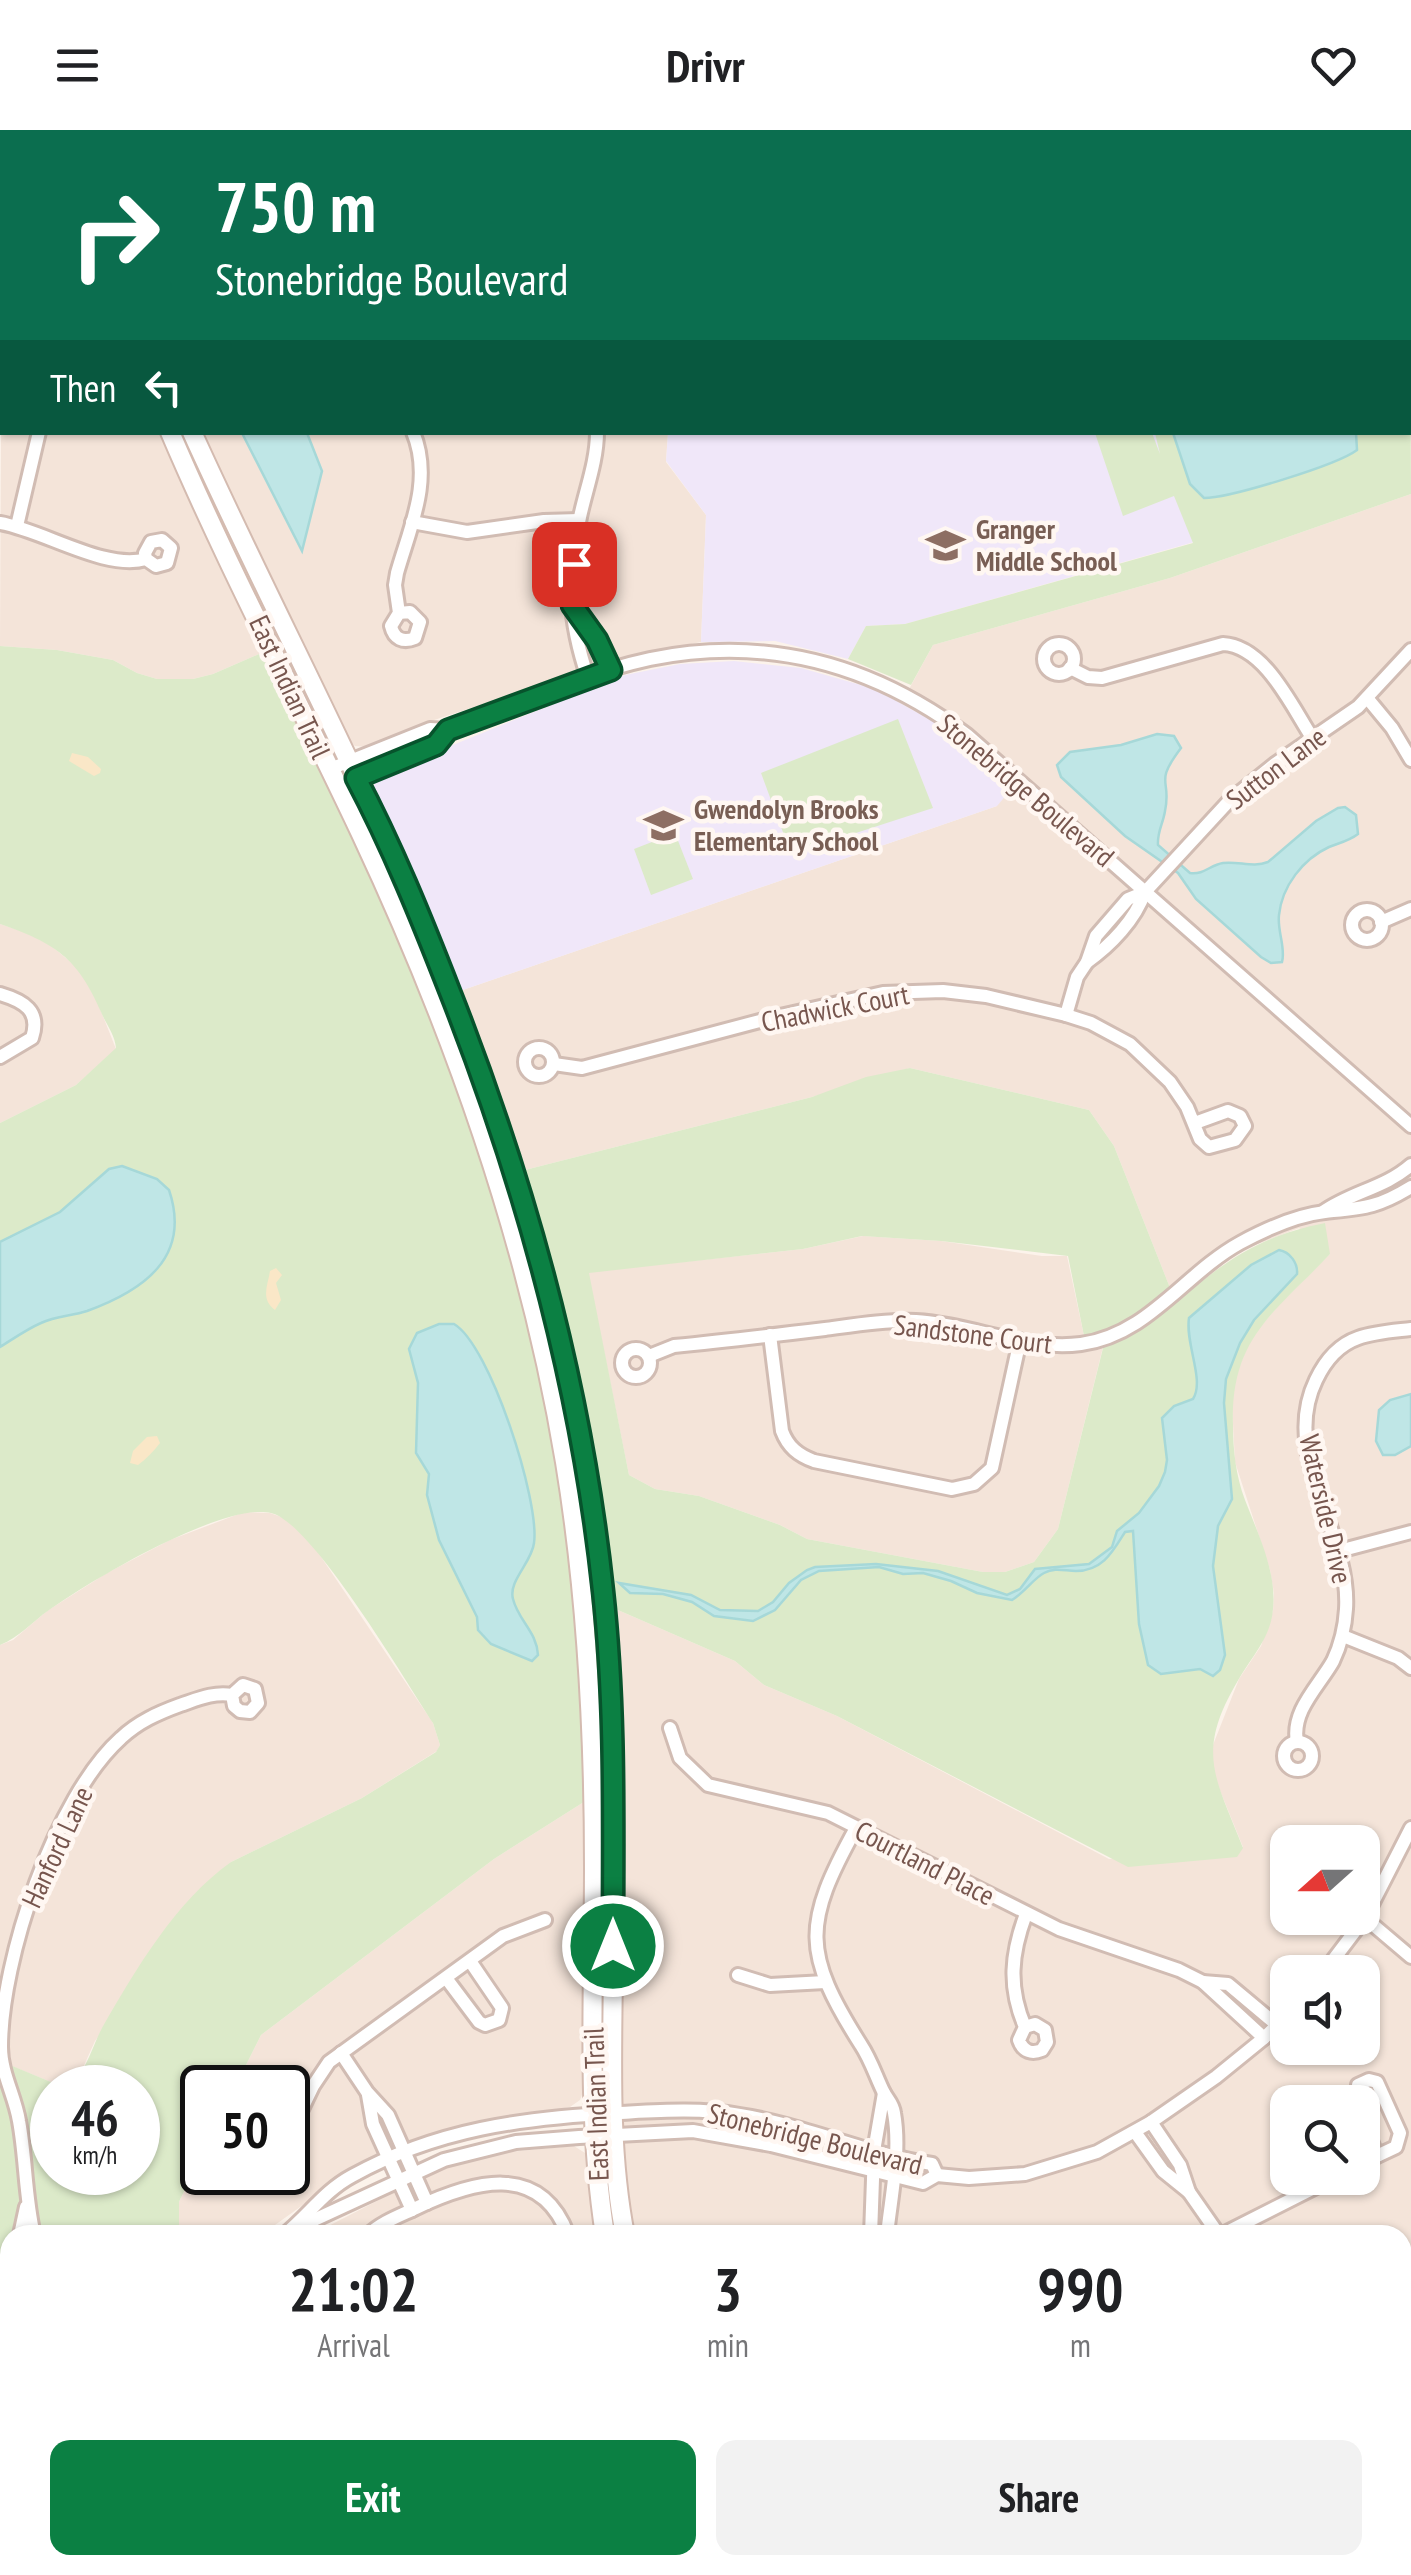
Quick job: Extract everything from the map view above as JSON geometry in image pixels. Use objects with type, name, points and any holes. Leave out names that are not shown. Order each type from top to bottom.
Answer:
[{"type":"main road","name":"East Indian Trail","points":[[171,435],[409,944],[470,1103],[520,1261],[556,1411],[577,1542],[591,1688],[593,2115],[604,2225]]},
{"type":"main road","name":"East Indian Trail","points":[[193,435],[424,927],[488,1094],[544,1273],[576,1408],[603,1591],[612,1706],[613,2113],[624,2225]]},
{"type":"street","points":[[17,526],[38,435]]},
{"type":"street","points":[[400,613],[395,585],[423,467],[415,435]]},
{"type":"street","points":[[588,678],[574,634],[572,605],[580,520],[597,435]]},
{"type":"street","points":[[412,522],[467,532],[580,520]]},
{"type":"street","points":[[0,523],[93,553],[130,561],[146,559]]},
{"type":"street","points":[[572,605],[597,640],[611,670]]},
{"type":"street","points":[[1070,668],[1088,677],[1102,678],[1223,644],[1243,647],[1264,666],[1313,739]]},
{"type":"street","name":"Sutton Lane","points":[[1066,1014],[1077,977],[1087,962],[1106,947],[1138,909],[1145,892],[1177,856],[1244,788],[1368,699],[1411,650]]},
{"type":"street","name":"Stonebridge Boulevard","points":[[334,778],[436,745],[448,730],[588,678],[677,655],[720,651],[802,656],[849,669],[915,700],[967,734],[1411,1126]]},
{"type":"street","points":[[1368,699],[1411,760]]},
{"type":"street","points":[[1381,922],[1411,910]]},
{"type":"street","name":"Chadwick Court","points":[[554,1064],[582,1068],[883,993],[943,991],[1066,1014],[1116,1035],[1139,1051],[1170,1082],[1195,1123]]},
{"type":"street","points":[[0,994],[21,1000],[36,1022],[32,1038],[0,1057]]},
{"type":"street","name":"Sandstone Court","points":[[649,1356],[674,1346],[890,1322],[921,1322],[1062,1345],[1092,1342],[1116,1334],[1151,1314],[1242,1242],[1324,1212],[1342,1199],[1395,1178],[1411,1165]]},
{"type":"street","name":"Sandstone Court","points":[[1324,1212],[1360,1210],[1411,1187]]},
{"type":"street","name":"Waterside Drive","points":[[1297,1742],[1298,1715],[1321,1682],[1343,1636],[1346,1590],[1339,1551],[1308,1454],[1306,1429],[1312,1387],[1327,1361],[1351,1341],[1411,1328]]},
{"type":"street","points":[[770,1335],[782,1430],[801,1456],[952,1490],[974,1484],[992,1468],[1020,1340]]},
{"type":"street","points":[[1339,1551],[1411,1532]]},
{"type":"street","points":[[1343,1636],[1404,1659],[1411,1668]]},
{"type":"street","name":"Hanford Lane","points":[[31,2225],[26,2204],[20,2124],[1,2050],[13,1954],[36,1882],[90,1778],[120,1739],[158,1713],[207,1696],[232,1695]]},
{"type":"street","name":"Courtland Place","points":[[670,1728],[680,1758],[708,1785],[816,1809],[1026,1914],[1203,1982],[1264,2038]]},
{"type":"street","points":[[856,1828],[833,1868],[818,1912],[818,1950],[825,1982],[873,2064],[895,2114],[895,2159],[887,2225]]},
{"type":"street","points":[[1380,1889],[1411,1828]]},
{"type":"street","points":[[1026,1914],[1012,1959],[1016,2004],[1026,2027]]},
{"type":"street","points":[[310,2094],[321,2072],[342,2054],[514,1930],[545,1920]]},
{"type":"street","points":[[1380,1931],[1411,1957]]},
{"type":"street","points":[[1337,1955],[1352,1935]]},
{"type":"street","points":[[446,1978],[479,2022],[485,2025],[500,2020],[502,2008],[470,1960]]},
{"type":"street","points":[[738,1976],[770,1985],[825,1982]]},
{"type":"street","name":"Courtland Place","points":[[1203,1982],[1228,1984],[1270,2011]]},
{"type":"street","name":"Stonebridge Boulevard","points":[[298,2224],[444,2160],[516,2142],[594,2136],[693,2132],[771,2145],[923,2184],[937,2175],[994,2178],[1051,2168],[1097,2152],[1135,2132],[1270,2032]]},
{"type":"street","points":[[342,2054],[388,2115],[427,2202]]},
{"type":"street","points":[[1380,2088],[1398,2126],[1399,2144],[1380,2155]]},
{"type":"street","points":[[367,2092],[373,2124],[412,2210]]},
{"type":"street","points":[[871,2225],[874,2151],[884,2093]]},
{"type":"street","name":"Stonebridge Boulevard","points":[[298,2224],[307,2210],[339,2185],[388,2160],[437,2140],[517,2120],[692,2109],[741,2115],[895,2159],[932,2164],[937,2175]]},
{"type":"street","points":[[1151,2122],[1180,2164],[1188,2192]]},
{"type":"street","points":[[1135,2132],[1163,2172],[1188,2192],[1213,2225]]},
{"type":"street","points":[[382,2225],[427,2202],[478,2184],[508,2183],[524,2187],[553,2207],[563,2225]]},
{"type":"street","points":[[1240,2225],[1300,2195]]},
{"type":"street","name":"Hanford Lane","points":[[22,2225],[26,2204]]},
{"type":"shaded area","points":[[1,435],[164,435],[266,651],[213,674],[193,679],[157,679],[113,660],[57,650],[0,646]]},
{"type":"shaded area","points":[[200,435],[668,435],[666,462],[706,515],[701,642],[631,656],[428,722],[368,747],[355,746],[346,739]]},
{"type":"shaded area","name":"Granger Middle School","points":[[668,435],[1156,435],[1194,542],[905,624],[866,626],[848,659],[775,641],[701,642],[706,515],[666,461]]},
{"type":"shaded area","points":[[1411,494],[1411,2225],[631,2225],[623,2174],[619,2050],[621,1810],[618,1682],[611,1607],[735,1661],[764,1685],[837,1716],[1109,1859],[1243,1847],[1212,1771],[1211,1750],[1239,1679],[1261,1646],[1273,1611],[1274,1593],[1235,1462],[1232,1404],[1236,1375],[1251,1338],[1330,1254],[1299,1228],[1245,1249],[1212,1271],[1176,1303],[1114,1146],[1089,1110],[910,1068],[521,1171],[457,992],[997,806],[976,753],[902,702],[933,645],[1170,578]]},
{"type":"shaded area","name":"Gwendolyn Brooks Elementary School","points":[[734,661],[801,668],[875,689],[945,728],[1014,786],[997,806],[457,992],[371,791],[379,775],[625,675],[680,664]]},
{"type":"shaded area","points":[[0,924],[42,938],[80,970],[116,1049],[76,1085],[0,1123]]},
{"type":"shaded area","points":[[863,1236],[1067,1256],[1087,1350],[1103,1347],[1058,1529],[1034,1562],[1005,1572],[983,1572],[807,1539],[780,1525],[699,1496],[655,1489],[629,1475],[588,1272],[803,1249]]},
{"type":"shaded area","points":[[244,1512],[270,1513],[287,1519],[313,1545],[433,1723],[440,1745],[437,1751],[362,1798],[231,1862],[95,2041],[84,2065],[30,2065],[30,2074],[9,2065],[0,2028],[0,1645],[13,1640],[47,1611],[107,1573],[170,1540]]},
{"type":"shaded area","points":[[587,1800],[585,2087],[580,2100],[570,2107],[448,2130],[367,2159],[275,2225],[179,2225],[182,2195],[310,2195],[310,2065],[246,2065],[261,2035],[494,1859]]},
{"type":"shaded area","points":[[574,2146],[585,2153],[598,2225],[330,2225],[437,2170],[508,2152]]},
{"type":"green space","points":[[178,435],[186,435],[336,750],[272,633]]},
{"type":"green space","points":[[1096,435],[1153,435],[1160,454],[1155,435],[1411,435],[1411,494],[1170,578],[933,645],[911,685],[848,659],[866,626],[905,624],[1193,543],[1174,496],[1123,516]]},
{"type":"green space","points":[[0,646],[57,650],[113,660],[157,679],[193,679],[213,674],[266,651],[407,962],[486,1174],[519,1283],[546,1393],[571,1542],[587,1800],[494,1859],[261,2035],[246,2065],[180,2065],[182,2195],[179,2225],[0,2225],[0,2028],[10,2065],[30,2073],[30,2195],[160,2195],[160,2065],[85,2065],[129,1983],[175,1917],[231,1862],[362,1798],[436,1752],[440,1745],[433,1723],[333,1573],[289,1523],[271,1513],[234,1516],[164,1543],[86,1586],[0,1645],[0,1123],[76,1085],[116,1048],[83,978],[62,955],[36,938],[0,924]]},
{"type":"green space","points":[[898,719],[933,808],[791,854],[761,773]]},
{"type":"green space","points":[[354,795],[424,944],[505,1163],[547,1308],[587,1510],[606,1719],[604,2033],[597,1688],[527,1262]]},
{"type":"green space","points":[[675,833],[693,879],[651,895],[634,849]]},
{"type":"green space","points":[[910,1068],[1089,1110],[1114,1146],[1176,1303],[1244,1252],[1281,1235],[1325,1223],[1330,1254],[1260,1328],[1239,1369],[1234,1395],[1237,1473],[1265,1553],[1273,1595],[1269,1628],[1226,1703],[1214,1745],[1217,1781],[1243,1848],[1237,1857],[1128,1867],[837,1716],[764,1685],[735,1661],[611,1607],[521,1171],[812,1097],[866,1077]],"holes":[[[862,1236],[1068,1256],[1087,1351],[1103,1348],[1058,1529],[1034,1562],[1005,1572],[983,1572],[807,1539],[780,1525],[699,1496],[655,1489],[629,1475],[589,1273],[803,1249]]]},
{"type":"sand","points":[[72,753],[88,757],[101,769],[100,773],[94,776],[69,761]]},
{"type":"sand","points":[[276,1268],[282,1275],[276,1283],[281,1300],[275,1310],[266,1292],[270,1271]]},
{"type":"sand","points":[[157,1436],[160,1443],[150,1455],[138,1465],[130,1463],[133,1451],[147,1437]]},
{"type":"water","points":[[243,435],[308,435],[322,471],[302,551]]},
{"type":"water","points":[[1174,435],[1356,435],[1357,450],[1283,480],[1204,498],[1190,484]]},
{"type":"water","points":[[1157,734],[1174,736],[1181,748],[1165,775],[1167,800],[1158,845],[1190,873],[1223,863],[1268,862],[1316,821],[1338,808],[1345,807],[1356,815],[1358,834],[1311,859],[1289,884],[1279,915],[1282,962],[1271,963],[1261,957],[1196,899],[1178,873],[1125,836],[1061,777],[1057,765],[1070,752],[1121,745]]},
{"type":"water","points":[[122,1166],[157,1179],[169,1190],[174,1235],[168,1253],[143,1282],[126,1293],[87,1311],[41,1323],[0,1347],[0,1242],[60,1212],[109,1169]]},
{"type":"water","points":[[1279,1250],[1292,1259],[1297,1274],[1254,1320],[1226,1379],[1224,1403],[1232,1499],[1218,1526],[1213,1566],[1225,1655],[1220,1670],[1213,1676],[1200,1669],[1161,1674],[1148,1665],[1139,1624],[1133,1531],[1125,1532],[1106,1559],[1093,1568],[1048,1571],[1012,1600],[977,1593],[923,1573],[903,1574],[879,1567],[819,1571],[801,1580],[775,1610],[753,1621],[714,1616],[692,1602],[663,1594],[630,1593],[619,1583],[691,1595],[720,1610],[758,1611],[773,1602],[789,1583],[815,1567],[876,1564],[938,1571],[1007,1595],[1020,1589],[1035,1569],[1089,1564],[1112,1547],[1117,1531],[1139,1513],[1165,1472],[1162,1418],[1174,1406],[1193,1399],[1196,1391],[1189,1318],[1251,1265]]},
{"type":"water","points":[[439,1324],[454,1324],[483,1361],[521,1461],[534,1522],[534,1543],[512,1592],[515,1606],[537,1647],[538,1655],[532,1661],[491,1644],[478,1630],[477,1617],[439,1540],[427,1495],[429,1474],[416,1453],[418,1383],[409,1349],[417,1333]]},
{"type":"water","points":[[1411,1394],[1411,1446],[1395,1455],[1383,1455],[1376,1441],[1379,1410],[1390,1400]]},
{"type":"place","name":"Granger Middle School","points":[[946,545]]},
{"type":"place","name":"Gwendolyn Brooks Elementary School","points":[[664,825]]},
{"type":"route","points":[[574,564],[572,605],[597,640],[611,670],[448,730],[436,745],[356,778],[410,894],[488,1094],[526,1208],[576,1408],[594,1519],[608,1654],[614,1756],[613,1946]]}]
